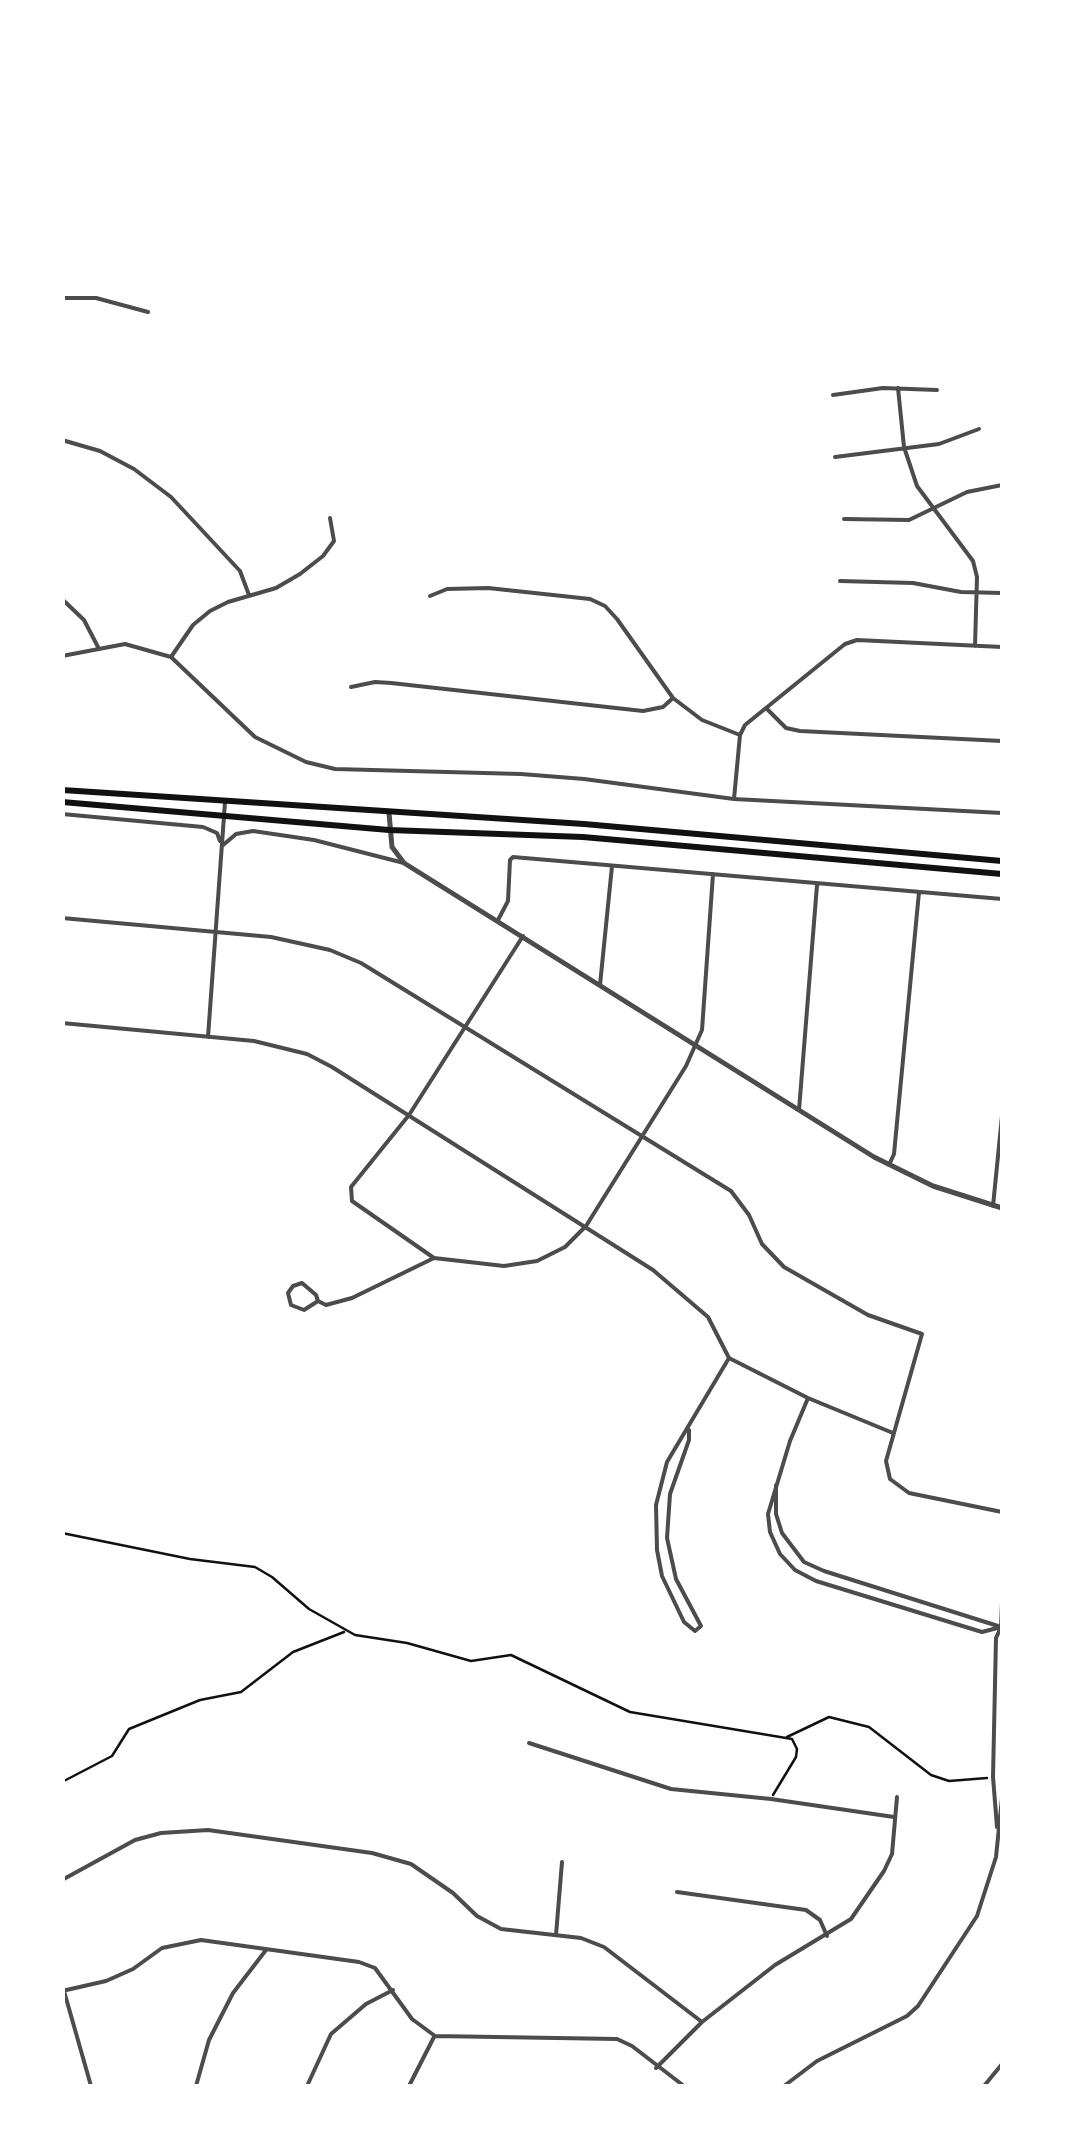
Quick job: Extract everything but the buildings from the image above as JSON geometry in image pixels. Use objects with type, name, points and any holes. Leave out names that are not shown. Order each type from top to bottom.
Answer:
[{"type":"main road","points":[[62,790],[584,824],[1002,861]]},
{"type":"main road","points":[[62,802],[389,830],[583,837],[1002,874]]},
{"type":"street","points":[[62,298],[96,298],[148,312]]},
{"type":"street","points":[[898,388],[904,447],[917,486],[973,562],[977,593],[975,646]]},
{"type":"street","points":[[834,395],[898,388],[937,390]]},
{"type":"street","points":[[835,457],[938,444],[978,428]]},
{"type":"street","points":[[62,440],[100,452],[134,469],[171,498],[240,572],[250,595]]},
{"type":"street","points":[[844,519],[909,520],[967,492],[1002,485]]},
{"type":"street","points":[[172,657],[193,625],[210,611],[276,588],[324,556],[334,541],[330,518]]},
{"type":"street","points":[[840,581],[932,584],[977,593],[1002,593]]},
{"type":"street","points":[[430,596],[447,588],[488,588],[590,598],[617,619],[673,698],[702,720],[740,735]]},
{"type":"street","points":[[62,599],[84,620],[98,647]]},
{"type":"street","points":[[734,799],[740,735],[745,725],[845,644],[856,640],[1002,647]]},
{"type":"street","points":[[62,656],[125,644],[172,657],[255,737],[306,762],[334,769],[584,778],[734,799],[1002,813]]},
{"type":"street","points":[[350,687],[391,682],[643,711],[663,707],[673,698]]},
{"type":"street","points":[[766,708],[786,728],[800,731],[1002,741]]},
{"type":"street","points":[[208,1037],[225,802]]},
{"type":"street","points":[[62,814],[203,827],[217,833],[222,846]]},
{"type":"street","points":[[390,814],[392,848],[404,863]]},
{"type":"street","points":[[222,846],[236,834],[253,831],[314,840],[404,863],[889,1165],[932,1186],[1002,1208]]},
{"type":"street","points":[[498,920],[508,902],[512,857],[1002,899]]},
{"type":"street","points":[[600,985],[612,866]]},
{"type":"street","points":[[523,936],[410,1115],[350,1187],[352,1202],[434,1258],[504,1266],[536,1261],[565,1248],[586,1226],[696,1045],[704,1019],[713,874]]},
{"type":"street","points":[[799,1110],[817,883]]},
{"type":"street","points":[[889,1165],[894,1154],[919,892]]},
{"type":"street","points":[[62,918],[285,940],[330,950],[390,978],[731,1191],[749,1215],[762,1244],[784,1268],[868,1315],[922,1334],[886,1461],[890,1478],[909,1494],[1002,1512]]},
{"type":"street","points":[[62,1024],[254,1040],[307,1054],[653,1270],[708,1317],[730,1358],[808,1398],[893,1433]]},
{"type":"street","points":[[993,1206],[1002,1116]]},
{"type":"street","points":[[318,1301],[313,1307],[296,1309],[288,1293],[302,1283],[326,1305],[352,1298],[434,1258]]},
{"type":"street","points":[[689,1430],[689,1440],[674,1476],[667,1538],[676,1579],[701,1626],[695,1631],[684,1622],[664,1583],[656,1550],[656,1504],[667,1462],[730,1358]]},
{"type":"street","points":[[808,1398],[790,1440],[768,1514],[770,1532],[780,1554],[795,1570],[816,1581],[982,1632],[1002,1629]]},
{"type":"street","points":[[776,1484],[776,1514],[782,1533],[804,1562],[824,1572],[1002,1629]]},
{"type":"street","points":[[664,1583],[676,1579]]},
{"type":"street","points":[[998,1831],[993,1777],[996,1638],[1002,1629],[1002,1603]]},
{"type":"street","points":[[530,1743],[671,1789],[894,1817]]},
{"type":"street","points":[[656,2068],[702,2022],[775,1965],[850,1919],[892,1854],[896,1797]]},
{"type":"street","points":[[784,2086],[817,2061],[907,2016],[918,2006],[977,1916],[991,1879],[1002,1798]]},
{"type":"street","points":[[62,1880],[135,1840],[161,1833],[208,1830],[372,1852],[410,1864],[453,1893],[477,1916],[501,1929],[580,1938],[604,1947],[702,2022]]},
{"type":"street","points":[[556,1935],[562,1862]]},
{"type":"street","points":[[677,1892],[806,1910],[820,1920],[827,1936]]},
{"type":"street","points":[[64,1991],[106,1982],[176,1942],[201,1940],[360,1962],[376,1968],[412,2019],[435,2036],[617,2039],[684,2086]]},
{"type":"street","points":[[196,2086],[209,2040],[233,1992],[266,1949]]},
{"type":"street","points":[[62,1984],[91,2086]]},
{"type":"street","points":[[307,2086],[331,2034],[366,2004],[393,1990]]},
{"type":"street","points":[[409,2086],[435,2036]]},
{"type":"street","points":[[984,2086],[1002,2064]]},
{"type":"path","points":[[62,1533],[190,1559],[255,1567],[345,1631],[407,1642],[456,1659],[480,1661],[511,1656],[630,1712],[796,1741],[796,1757],[770,1799]]},
{"type":"path","points":[[62,1782],[112,1756],[129,1729],[200,1700],[241,1692],[293,1652],[345,1631]]},
{"type":"path","points":[[783,1738],[829,1718],[869,1727],[932,1775],[949,1781],[993,1777]]}]
